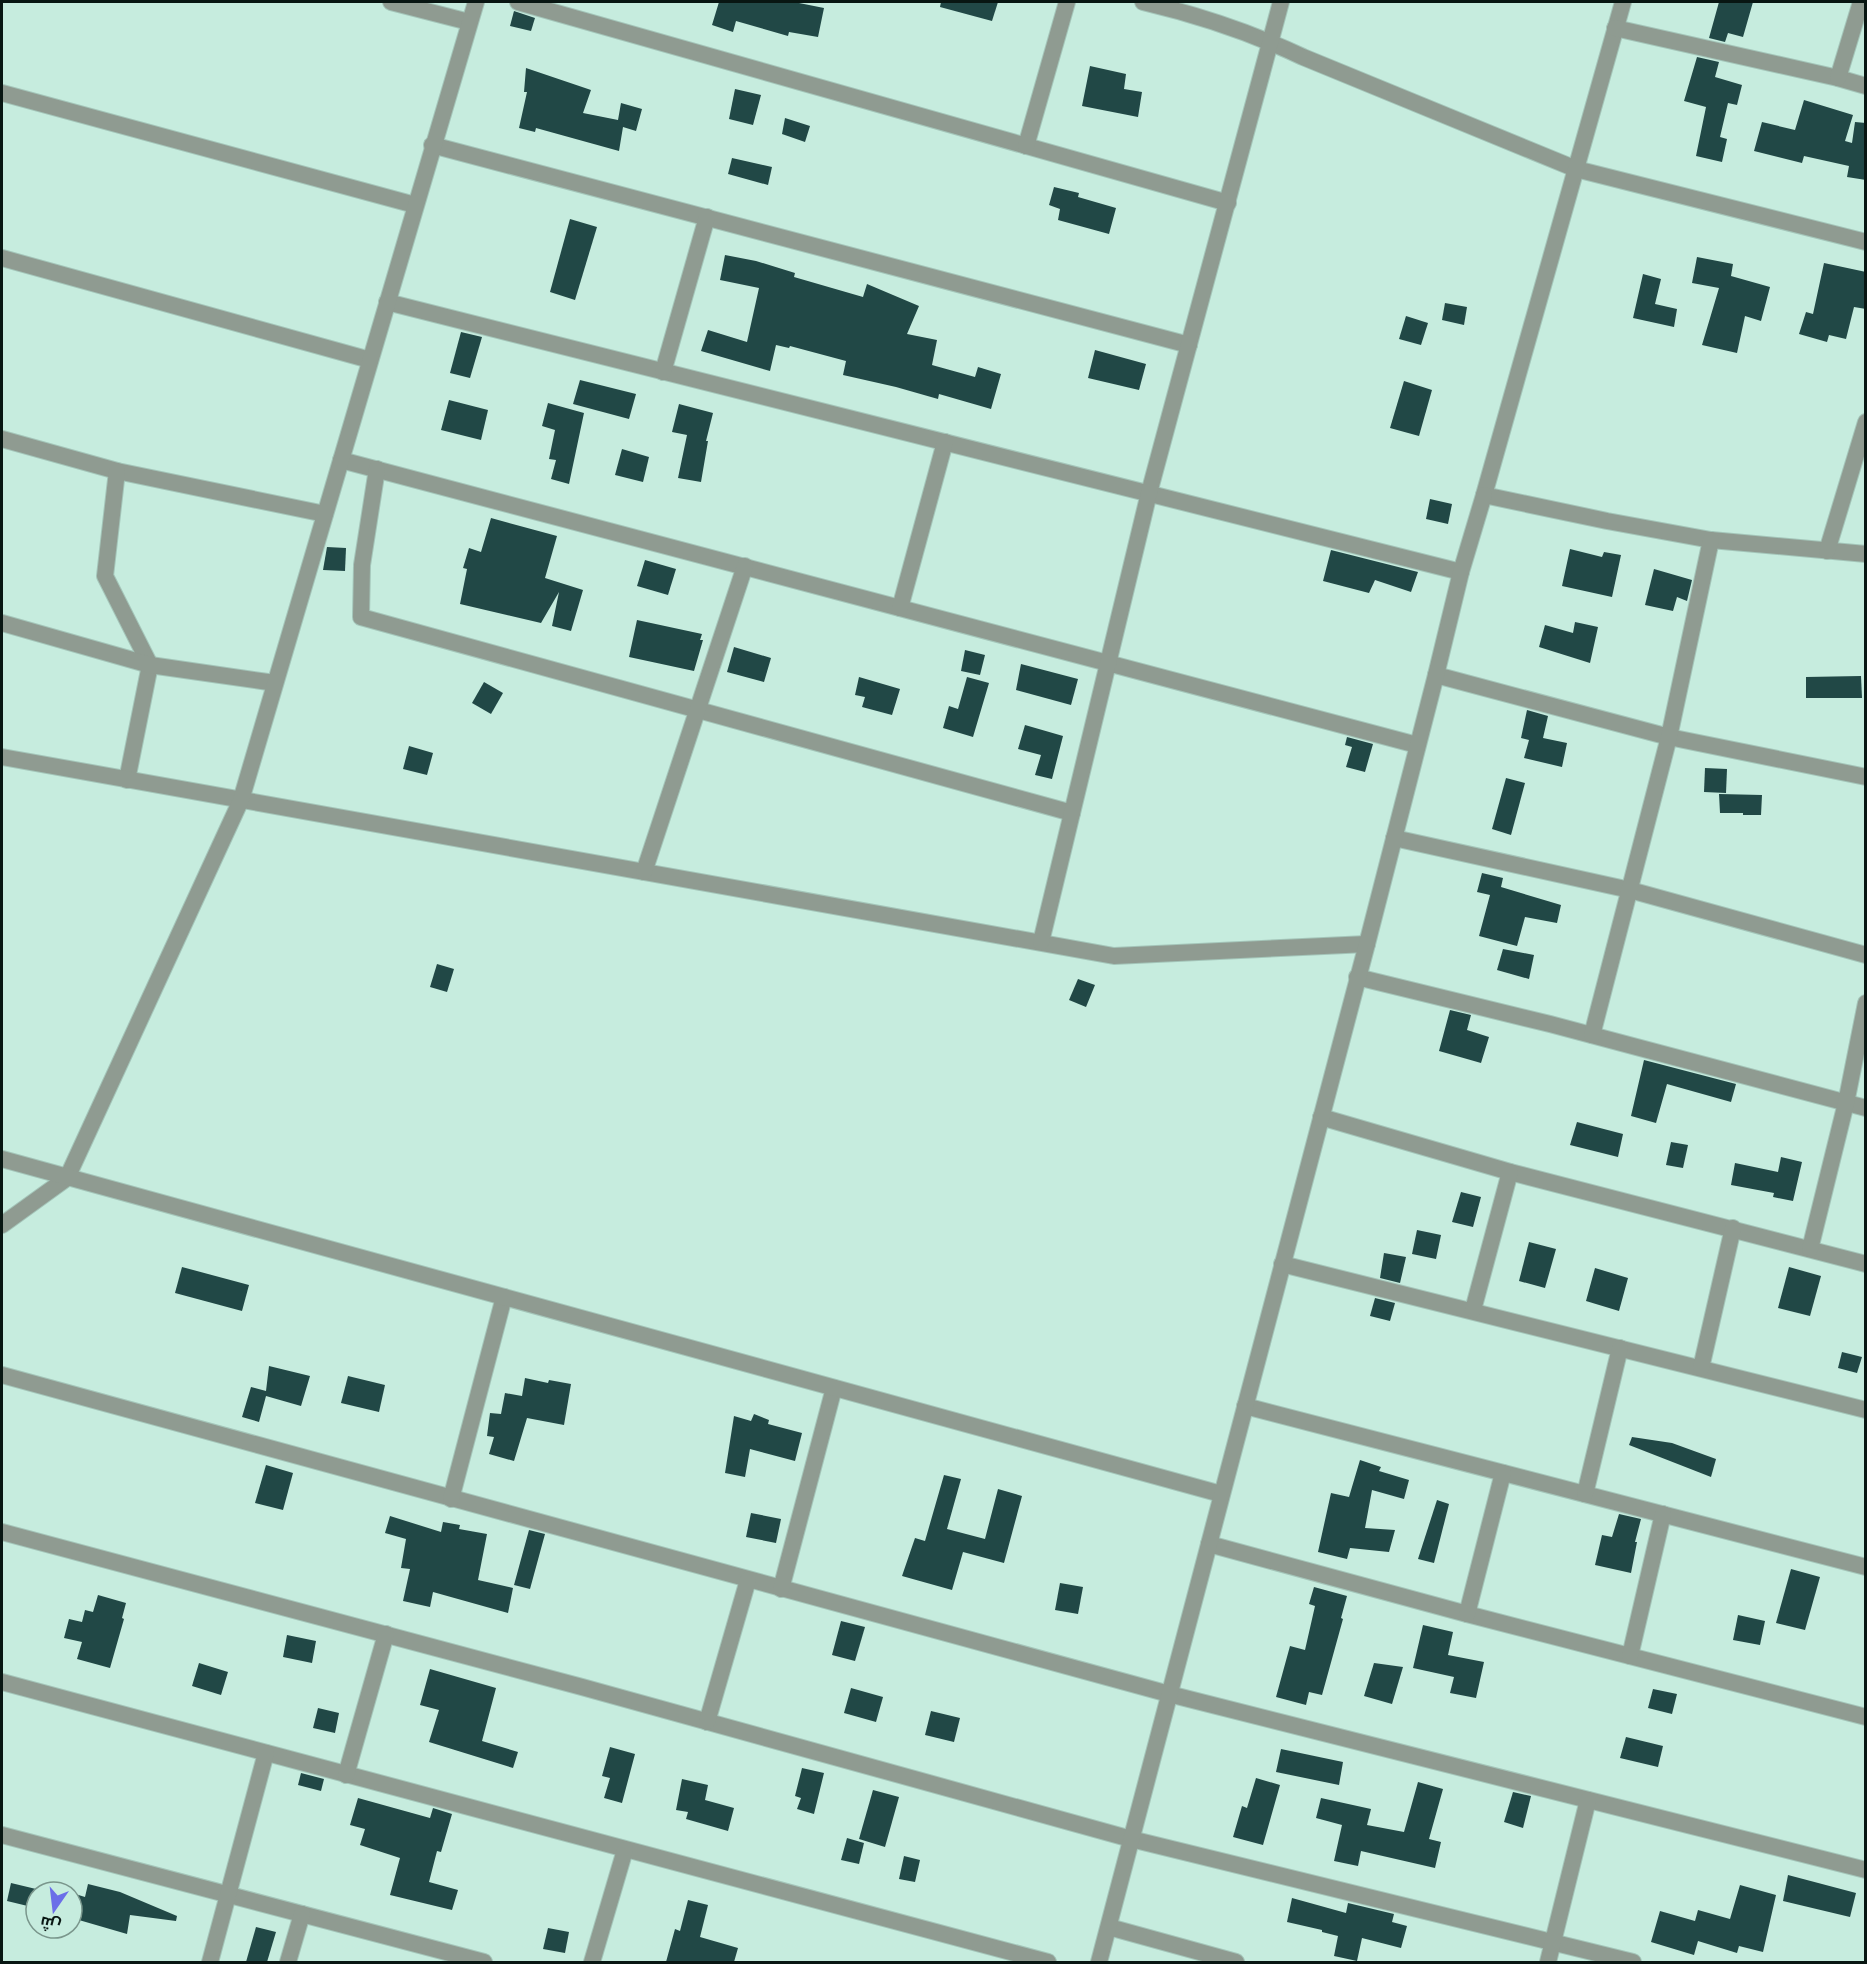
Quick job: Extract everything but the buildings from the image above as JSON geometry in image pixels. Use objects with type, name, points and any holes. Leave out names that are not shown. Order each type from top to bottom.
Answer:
[{"type":"street","points":[[391,2],[469,22]]},
{"type":"street","points":[[2,1225],[68,1178],[241,800],[432,145],[476,2]]},
{"type":"street","points":[[518,2],[1228,203]]},
{"type":"street","points":[[1026,146],[1067,2]]},
{"type":"street","points":[[1143,2],[1170,8],[1270,41],[1303,57],[1576,169],[1866,242]]},
{"type":"street","points":[[1041,942],[1149,492],[1281,2]]},
{"type":"street","points":[[1099,1962],[1394,838],[1461,572],[1623,2]]},
{"type":"street","points":[[1839,78],[1861,2]]},
{"type":"street","points":[[1616,28],[1866,86]]},
{"type":"street","points":[[2,93],[415,205]]},
{"type":"street","points":[[432,145],[1189,345]]},
{"type":"street","points":[[663,372],[707,217]]},
{"type":"street","points":[[2,258],[370,360]]},
{"type":"street","points":[[387,302],[1461,572]]},
{"type":"street","points":[[1827,551],[1866,422]]},
{"type":"street","points":[[2,440],[117,471],[325,514]]},
{"type":"street","points":[[900,608],[945,442]]},
{"type":"street","points":[[341,460],[1417,745]]},
{"type":"street","points":[[377,469],[362,565],[362,617],[1072,813]]},
{"type":"street","points":[[117,471],[105,576],[150,665],[128,780]]},
{"type":"street","points":[[1484,495],[1711,540],[1866,554]]},
{"type":"street","points":[[1592,1035],[1669,737],[1711,540]]},
{"type":"street","points":[[644,872],[745,566]]},
{"type":"street","points":[[2,623],[150,665],[275,683]]},
{"type":"street","points":[[1436,675],[1669,737],[1866,777]]},
{"type":"street","points":[[2,757],[1114,956],[1366,944]]},
{"type":"street","points":[[1394,838],[1630,890],[1866,955]]},
{"type":"street","points":[[1357,977],[1592,1035],[1866,1108]]},
{"type":"street","points":[[1810,1249],[1846,1103],[1866,1003]]},
{"type":"street","points":[[1320,1118],[1510,1172],[1866,1264]]},
{"type":"street","points":[[2,1160],[1221,1494]]},
{"type":"street","points":[[1473,1310],[1510,1172]]},
{"type":"street","points":[[1701,1368],[1733,1228]]},
{"type":"street","points":[[1282,1264],[1866,1410]]},
{"type":"street","points":[[451,1499],[504,1297]]},
{"type":"street","points":[[1585,1494],[1620,1348]]},
{"type":"street","points":[[2,1375],[1169,1694],[1866,1870]]},
{"type":"street","points":[[782,1589],[834,1388]]},
{"type":"street","points":[[1245,1406],[1866,1567]]},
{"type":"street","points":[[1467,1614],[1503,1473]]},
{"type":"street","points":[[1630,1656],[1663,1514]]},
{"type":"street","points":[[2,1532],[1131,1839],[1633,1962]]},
{"type":"street","points":[[1209,1544],[1467,1614],[1866,1717]]},
{"type":"street","points":[[707,1722],[748,1580]]},
{"type":"street","points":[[346,1775],[386,1635]]},
{"type":"street","points":[[2,1683],[1048,1962]]},
{"type":"street","points":[[210,1962],[266,1753]]},
{"type":"street","points":[[1548,1962],[1587,1800]]},
{"type":"street","points":[[2,1835],[484,1962]]},
{"type":"street","points":[[592,1962],[625,1850]]},
{"type":"street","points":[[288,1962],[302,1914]]},
{"type":"street","points":[[1108,1927],[1236,1962]]}]
